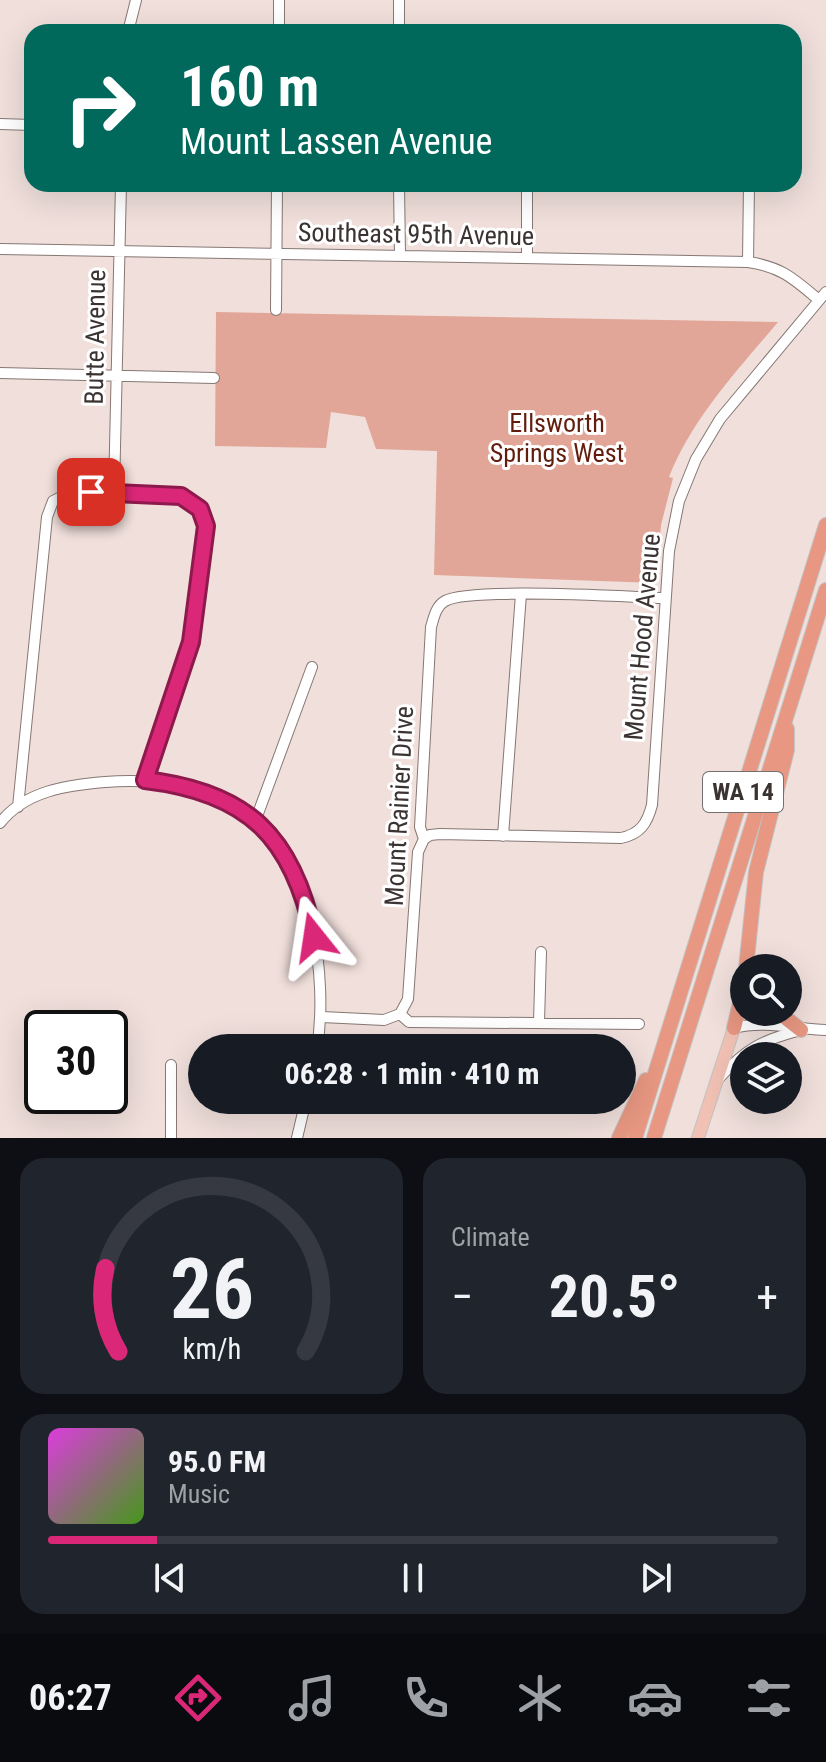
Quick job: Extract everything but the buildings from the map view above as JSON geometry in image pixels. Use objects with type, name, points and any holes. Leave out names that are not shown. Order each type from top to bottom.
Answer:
[{"type":"highway","name":"WA 14","points":[[635,1138],[826,525]]},
{"type":"highway","name":"WA 14","points":[[654,1138],[826,590]]},
{"type":"highway","points":[[749,954],[756,872],[787,750],[786,716]]},
{"type":"highway","points":[[796,1026],[801,1030]]},
{"type":"highway","points":[[619,1138],[640,1089],[659,1060]]},
{"type":"main road","points":[[698,1138],[734,1028]]},
{"type":"street","points":[[130,24],[136,0]]},
{"type":"street","points":[[279,0],[279,24]]},
{"type":"street","points":[[399,0],[399,24]]},
{"type":"street","points":[[0,124],[24,125]]},
{"type":"street","name":"Butte Avenue","points":[[114,491],[121,192]]},
{"type":"street","points":[[276,310],[277,192]]},
{"type":"street","points":[[399,192],[400,255]]},
{"type":"street","points":[[527,192],[527,258]]},
{"type":"street","points":[[748,262],[749,192]]},
{"type":"street","name":"Southeast 95th Avenue","points":[[0,249],[748,262],[773,266],[823,296]]},
{"type":"street","name":"Mount Hood Avenue","points":[[503,836],[621,838],[641,830],[648,820],[652,805],[665,598],[679,501],[696,459],[720,419],[823,296]]},
{"type":"street","points":[[0,373],[214,378]]},
{"type":"street","points":[[18,807],[47,517],[53,501],[69,493],[114,491],[181,496],[200,509],[206,526],[191,642],[145,780]]},
{"type":"street","points":[[424,839],[440,834],[503,836],[521,594],[665,598]]},
{"type":"street","name":"Mount Rainier Drive","points":[[400,1014],[408,999],[418,852],[424,839],[420,827],[431,627],[435,612],[442,602],[456,596],[521,594]]},
{"type":"street","points":[[256,819],[312,667]]},
{"type":"street","points":[[0,823],[41,793],[69,784],[145,780],[191,788],[215,796],[256,819],[285,854],[302,891],[318,955],[322,1017],[319,1034]]},
{"type":"street","points":[[539,1022],[541,952]]},
{"type":"street","points":[[322,1017],[384,1020],[400,1014],[409,1022],[639,1024]]},
{"type":"street","points":[[734,1028],[790,1026],[801,1030]]},
{"type":"street","points":[[715,1083],[751,1048],[769,1038],[801,1030],[826,1030]]},
{"type":"street","points":[[171,1065],[171,1138]]},
{"type":"street","points":[[297,1138],[303,1114]]},
{"type":"green space","name":"Ellsworth Springs West","points":[[216,312],[778,322],[717,395],[679,455],[669,477],[673,478],[661,525],[656,583],[434,575],[437,451],[376,449],[365,417],[331,412],[326,448],[215,446]]},
{"type":"route","points":[[91,492],[181,496],[200,509],[206,526],[191,642],[145,780],[191,788],[215,796],[256,819],[285,854],[302,891],[314,937]]}]
